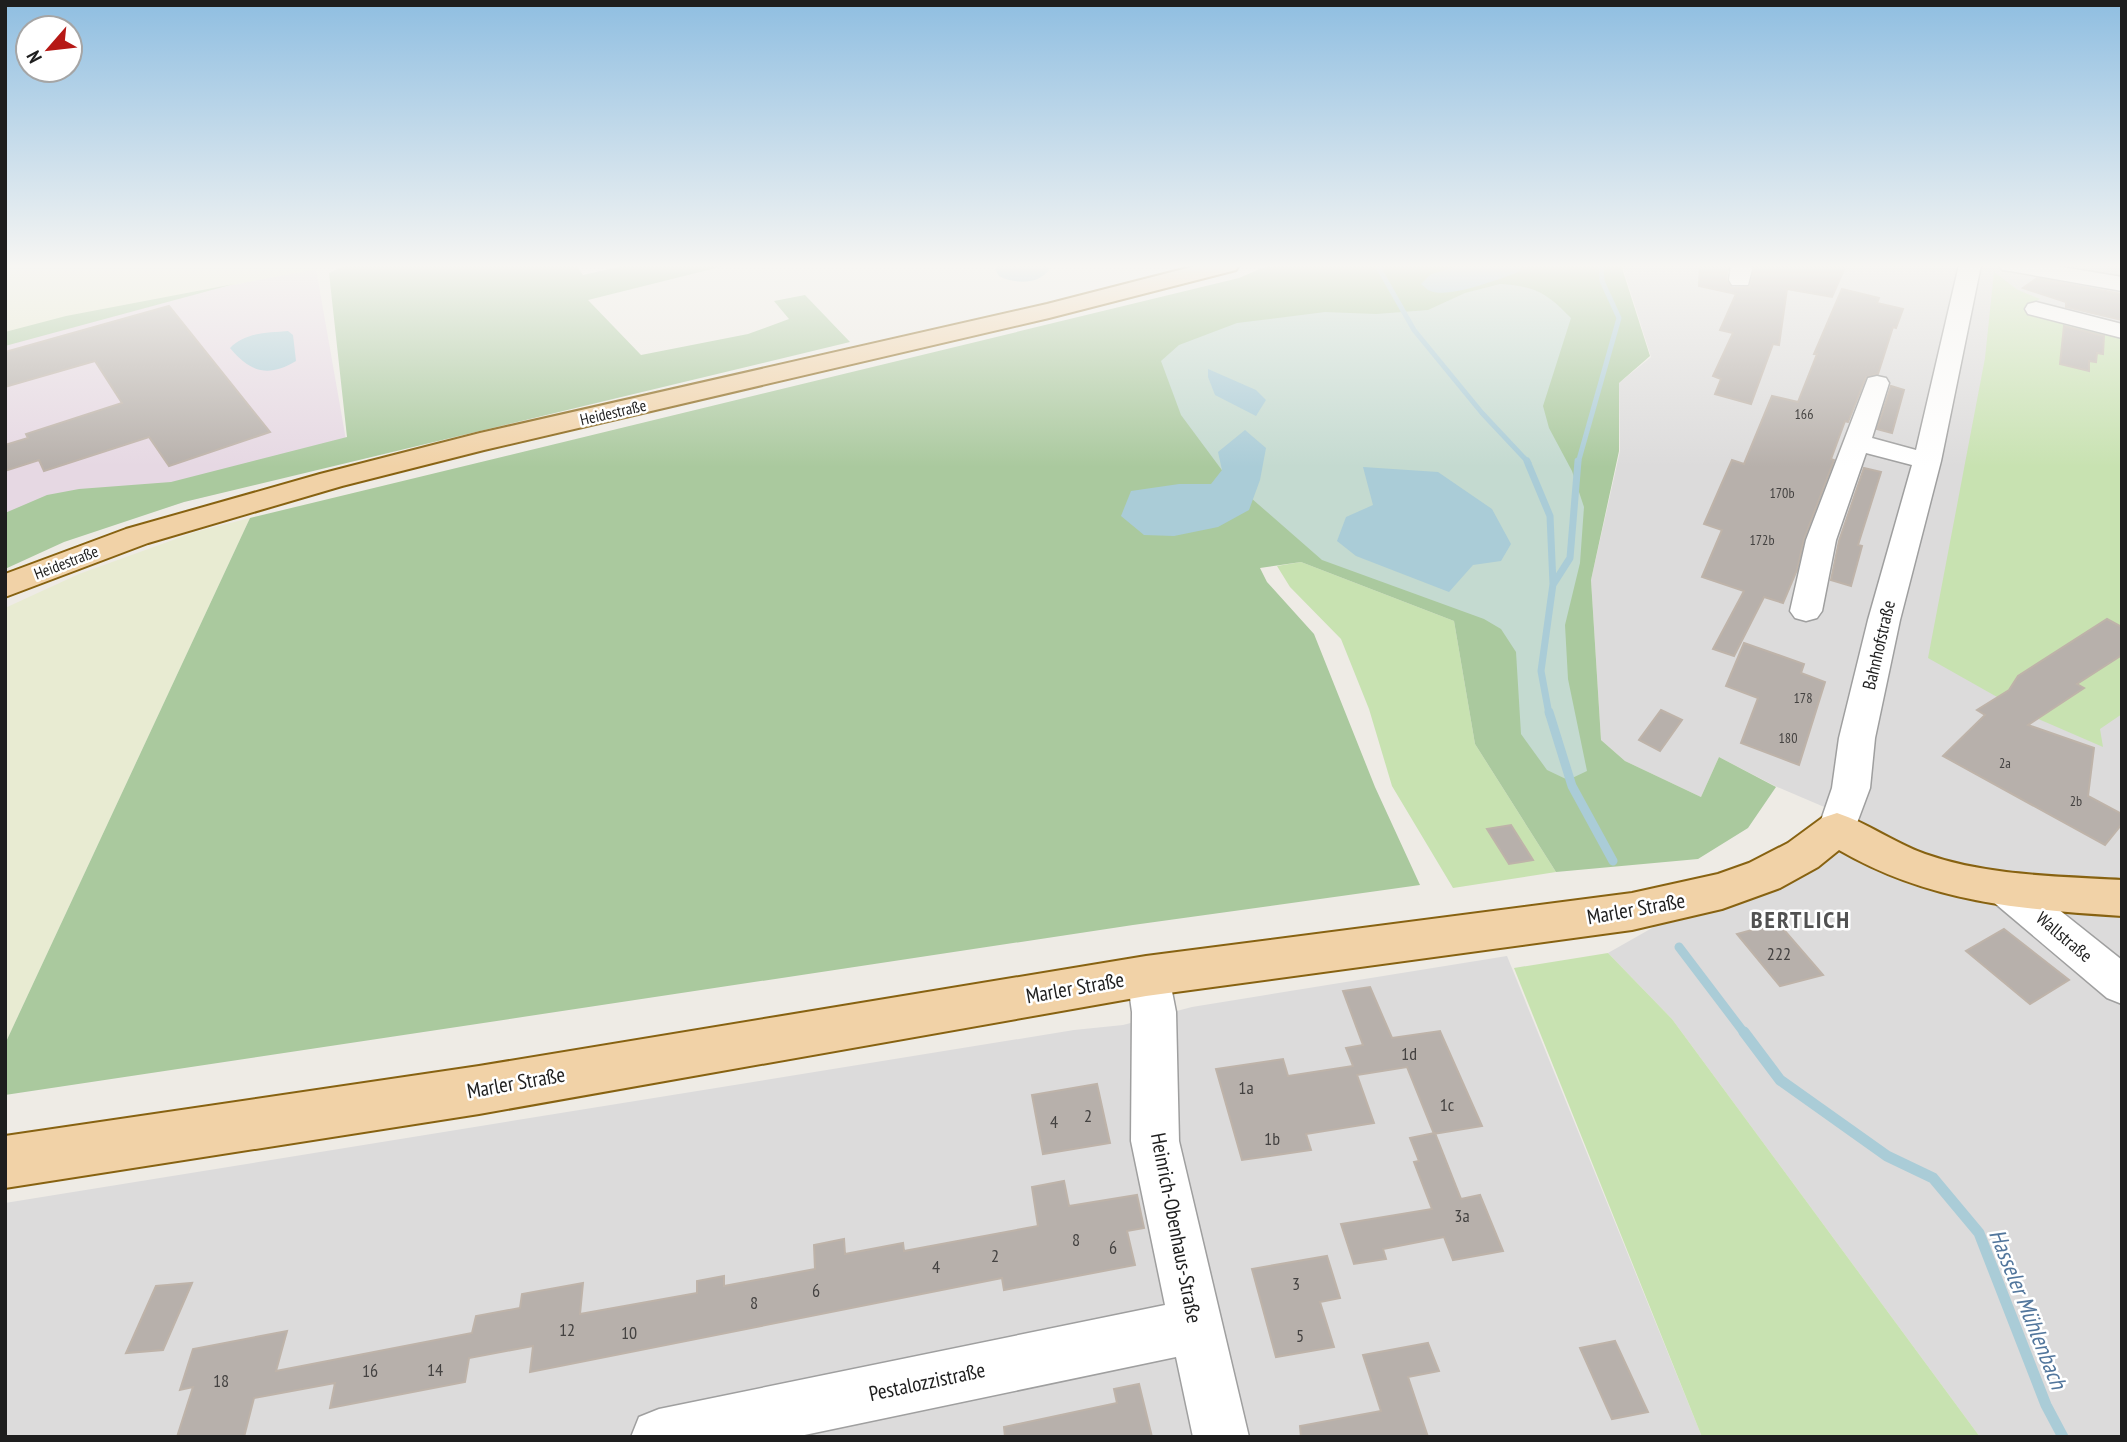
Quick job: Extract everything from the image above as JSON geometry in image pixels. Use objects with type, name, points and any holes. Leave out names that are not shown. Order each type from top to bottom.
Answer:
[{"type":"main road","name":"Heidestraße","points":[[5,586],[160,528],[331,480],[480,442],[957,332]]},
{"type":"main road","points":[[1837,830],[1916,869],[2005,889],[2122,898]]},
{"type":"main road","name":"Marler Straße","points":[[5,1161],[461,1093],[1148,976],[1461,935],[1690,900],[1756,878],[1795,861],[1819,846],[1837,830]]},
{"type":"street","name":"Bahnhofstraße","points":[[1837,830],[1851,788],[1857,738],[1884,620],[1927,461],[1955,332]]},
{"type":"street","points":[[1806,611],[1821,540],[1877,383]]},
{"type":"street","points":[[1857,442],[1927,461]]},
{"type":"street","name":"Wallstraße","points":[[2005,889],[2122,985]]},
{"type":"street","name":"Heinrich-Obenhaus-Straße","points":[[1148,976],[1154,1012],[1155,1141],[1221,1437]]},
{"type":"street","name":"Pestalozzistraße","points":[[659,1437],[1195,1326]]},
{"type":"shaded area","points":[[327,332],[349,457],[184,502],[59,541],[5,564],[5,333]]},
{"type":"shaded area","points":[[1643,332],[2122,332],[2122,1437],[1980,1437],[1672,1019],[1608,953],[1733,882],[1836,812],[1775,786],[1719,757],[1701,797],[1625,761],[1601,740],[1591,580],[1620,451],[1619,383],[1651,357]]},
{"type":"shaded area","points":[[1507,956],[1702,1437],[5,1437],[5,1203],[1074,1030],[1123,1025],[1192,1007]]},
{"type":"green space","points":[[5,332],[56,332],[5,346]]},
{"type":"green space","points":[[336,332],[619,332],[641,355],[753,332],[841,332],[850,342],[184,502],[64,542],[5,569],[5,513],[47,495],[79,489],[171,482],[347,437]]},
{"type":"green space","points":[[1015,332],[1642,332],[1650,356],[1619,383],[1619,451],[1591,580],[1601,740],[1625,761],[1701,797],[1719,757],[1776,787],[1748,828],[1698,859],[1556,872],[1475,744],[1454,621],[1301,562],[1260,568],[1267,582],[1314,634],[1375,787],[1420,885],[1133,925],[5,1095],[5,1044],[250,518]]},
{"type":"green space","points":[[1212,332],[1566,332],[1543,406],[1549,428],[1572,471],[1584,507],[1580,563],[1565,625],[1568,679],[1587,771],[1568,780],[1547,770],[1521,734],[1516,652],[1501,629],[1484,619],[1322,560],[1227,477],[1181,415],[1161,361],[1179,345]]},
{"type":"green space","points":[[1988,332],[2099,332],[2122,338],[2122,714],[2100,729],[2103,747],[2029,715],[1928,658]]},
{"type":"green space","points":[[250,518],[5,1044],[5,608],[79,574],[195,532]]},
{"type":"green space","points":[[1301,562],[1454,621],[1475,744],[1556,872],[1453,888],[1392,786],[1369,709],[1341,639],[1290,587],[1277,566]]},
{"type":"green space","points":[[1608,953],[1672,1019],[1980,1437],[1702,1437],[1514,968]]},
{"type":"water","points":[[290,332],[293,335],[296,361],[277,370],[260,370],[245,363],[230,348],[242,339],[264,333]]},
{"type":"water","points":[[1208,369],[1256,390],[1266,400],[1256,416],[1215,395]]},
{"type":"water","points":[[1245,430],[1266,448],[1260,480],[1249,510],[1218,527],[1174,536],[1144,535],[1121,516],[1131,491],[1179,484],[1211,484],[1222,470],[1218,452]]},
{"type":"water","points":[[1363,467],[1438,472],[1492,509],[1511,544],[1501,561],[1473,565],[1449,592],[1356,556],[1337,541],[1346,517],[1373,505]]},
{"type":"building","points":[[75,332],[190,332],[270,432],[169,466],[149,437],[44,471],[39,460],[5,471],[5,445],[28,438],[26,434],[122,403],[95,361],[5,387],[5,352]]},
{"type":"building","points":[[1730,332],[1781,332],[1779,345],[1773,344],[1751,404],[1715,394],[1721,379],[1713,376],[1733,333]]},
{"type":"building","points":[[1823,332],[1891,332],[1878,374],[1866,377],[1848,422],[1845,421],[1831,459],[1834,460],[1804,539],[1797,570],[1783,603],[1764,597],[1734,656],[1713,649],[1744,591],[1702,577],[1722,530],[1704,524],[1732,460],[1744,464],[1772,396],[1798,402],[1817,354],[1814,354]]},
{"type":"building","points":[[2063,332],[2089,332],[2104,336],[2103,354],[2097,353],[2096,362],[2089,361],[2089,371],[2060,364]]},
{"type":"building","points":[[1891,386],[1904,390],[1892,433],[1877,429]]},
{"type":"building","points":[[1864,468],[1881,472],[1858,545],[1862,546],[1851,586],[1831,580],[1839,541]]},
{"type":"building","points":[[2107,619],[2122,627],[2122,655],[2077,684],[2084,688],[2028,725],[2094,748],[2088,796],[2122,814],[2122,824],[2105,845],[1943,756],[1985,715],[1977,710],[2009,690],[2018,676]]},
{"type":"building","points":[[1744,643],[1804,664],[1801,673],[1825,682],[1799,765],[1741,743],[1758,698],[1726,686]]},
{"type":"building","points":[[1661,710],[1682,720],[1660,751],[1639,740]]},
{"type":"building","points":[[1511,825],[1533,860],[1509,864],[1487,829]]},
{"type":"building","points":[[1778,923],[1823,975],[1780,986],[1737,934]]},
{"type":"building","points":[[2004,929],[2069,980],[2030,1004],[1966,951]]},
{"type":"building","points":[[1370,987],[1392,1038],[1440,1031],[1482,1126],[1434,1134],[1407,1067],[1357,1075],[1374,1123],[1306,1134],[1311,1150],[1242,1160],[1216,1069],[1283,1059],[1288,1076],[1353,1066],[1346,1048],[1363,1045],[1343,991]]},
{"type":"building","points":[[1097,1084],[1110,1143],[1043,1154],[1032,1095]]},
{"type":"building","points":[[1435,1133],[1461,1199],[1480,1195],[1503,1251],[1453,1260],[1444,1237],[1383,1249],[1386,1259],[1354,1264],[1341,1224],[1432,1209],[1414,1162],[1419,1161],[1410,1138]]},
{"type":"building","points":[[1064,1181],[1069,1206],[1137,1195],[1144,1228],[1127,1231],[1135,1265],[1004,1290],[1002,1278],[530,1372],[533,1346],[469,1358],[465,1382],[330,1408],[335,1383],[254,1398],[244,1437],[177,1437],[193,1387],[180,1390],[193,1349],[287,1331],[276,1371],[472,1333],[476,1316],[520,1308],[522,1294],[583,1283],[580,1314],[697,1293],[697,1281],[724,1276],[724,1286],[815,1269],[814,1245],[844,1239],[845,1254],[903,1243],[904,1251],[1038,1226],[1032,1187]]},
{"type":"building","points":[[1327,1256],[1340,1298],[1320,1302],[1334,1347],[1276,1357],[1252,1269]]},
{"type":"building","points":[[192,1283],[163,1350],[126,1353],[156,1286]]},
{"type":"building","points":[[1615,1341],[1648,1412],[1612,1419],[1580,1348]]},
{"type":"building","points":[[1428,1343],[1439,1371],[1408,1377],[1428,1437],[1301,1437],[1300,1426],[1381,1411],[1363,1355]]},
{"type":"building","points":[[1139,1384],[1152,1437],[1005,1437],[1004,1427],[1117,1403],[1114,1389]]},
{"type":"waterway","points":[[1416,332],[1482,413],[1529,463]]},
{"type":"waterway","points":[[1578,463],[1615,332]]},
{"type":"waterway","points":[[1527,461],[1550,516],[1553,584],[1541,671],[1549,714]]},
{"type":"waterway","points":[[1554,583],[1570,558],[1578,461]]},
{"type":"waterway","points":[[1549,712],[1572,786],[1613,861]]},
{"type":"waterway","name":"Hasseler Mühlenbach","points":[[1679,947],[1745,1034]]},
{"type":"waterway","name":"Hasseler Mühlenbach","points":[[1744,1032],[1780,1080],[1887,1156],[1933,1178],[1979,1233],[2046,1405],[2063,1437]]},
{"type":"district","name":"BERTLICH","points":[[1801,920]]}]
